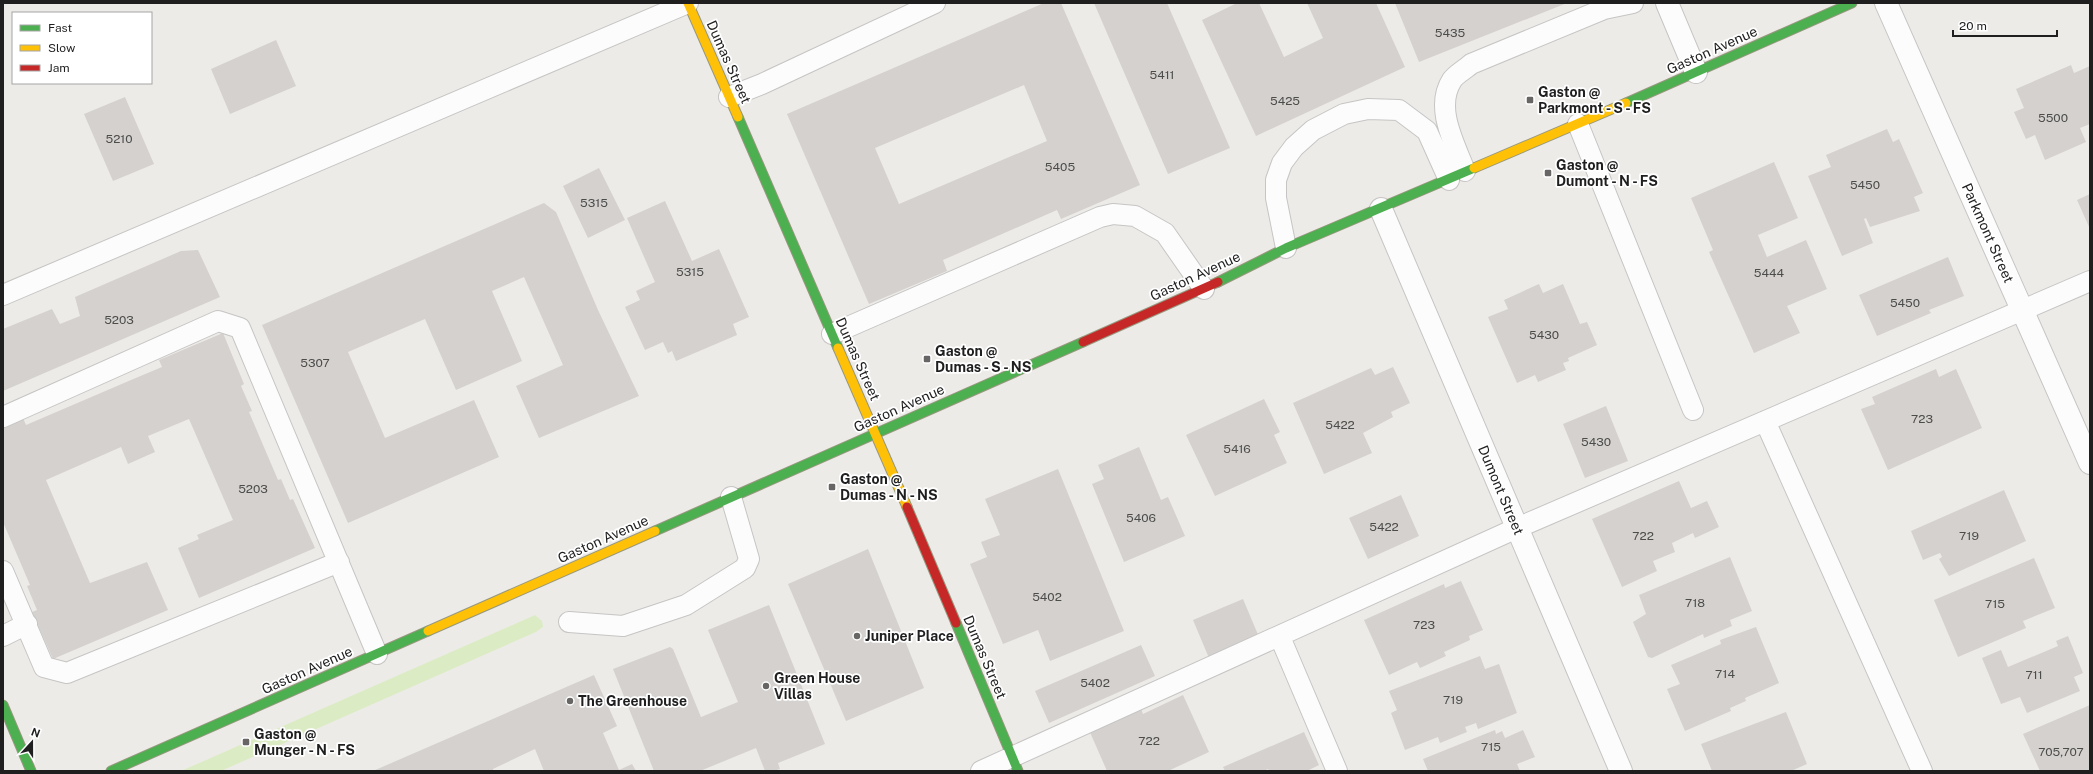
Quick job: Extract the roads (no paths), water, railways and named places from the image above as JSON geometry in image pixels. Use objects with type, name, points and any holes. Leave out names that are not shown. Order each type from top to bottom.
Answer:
[{"type":"main road","name":"Dumas Street","points":[[688,3],[875,434],[1015,764]]},
{"type":"main road","name":"Gaston Avenue","points":[[111,771],[1204,289],[1286,248],[1381,209],[1578,124],[1852,3]]},
{"type":"main road","points":[[3,705],[31,771]]},
{"type":"street","points":[[1666,3],[1696,72]]},
{"type":"street","name":"Parkmont Street","points":[[1886,3],[2090,463]]},
{"type":"street","name":"Dumont Street","points":[[1381,209],[1621,771]]},
{"type":"lane","points":[[3,295],[688,3]]},
{"type":"lane","points":[[729,97],[762,84],[935,3]]},
{"type":"lane","points":[[1457,175],[1444,112],[1446,93],[1453,79],[1471,64],[1604,10],[1633,3]]},
{"type":"lane","points":[[1286,248],[1276,198],[1276,180],[1282,163],[1294,147],[1312,130],[1344,114],[1368,109],[1399,110],[1427,131],[1457,175]]},
{"type":"lane","points":[[1578,124],[1693,410]]},
{"type":"lane","points":[[832,334],[1100,217],[1113,214],[1135,216],[1165,233],[1204,289]]},
{"type":"lane","points":[[981,771],[1015,764],[1280,636],[1517,528],[2090,281]]},
{"type":"lane","points":[[3,417],[218,321],[240,328],[377,654]]},
{"type":"lane","points":[[1765,420],[1922,771]]},
{"type":"lane","points":[[569,622],[623,626],[686,605],[745,568],[749,559],[731,497]]},
{"type":"lane","points":[[3,571],[27,624],[44,667],[67,673],[339,562]]},
{"type":"lane","points":[[3,636],[27,624]]},
{"type":"lane","points":[[1280,636],[1337,771]]},
{"type":"place","name":"Gaston @ Parkmont - S - FS","points":[[1530,100]]},
{"type":"place","name":"Gaston @ Dumont - N - FS","points":[[1548,173]]},
{"type":"place","name":"Gaston @ Dumas - S - NS","points":[[927,359]]},
{"type":"place","name":"Gaston @ Dumas - N - NS","points":[[832,487]]},
{"type":"place","name":"Juniper Place","points":[[857,636]]},
{"type":"place","name":"Green House Villas","points":[[766,686]]},
{"type":"place","name":"The Greenhouse","points":[[570,701]]},
{"type":"place","name":"Gaston @ Munger - N - FS","points":[[246,742]]}]
